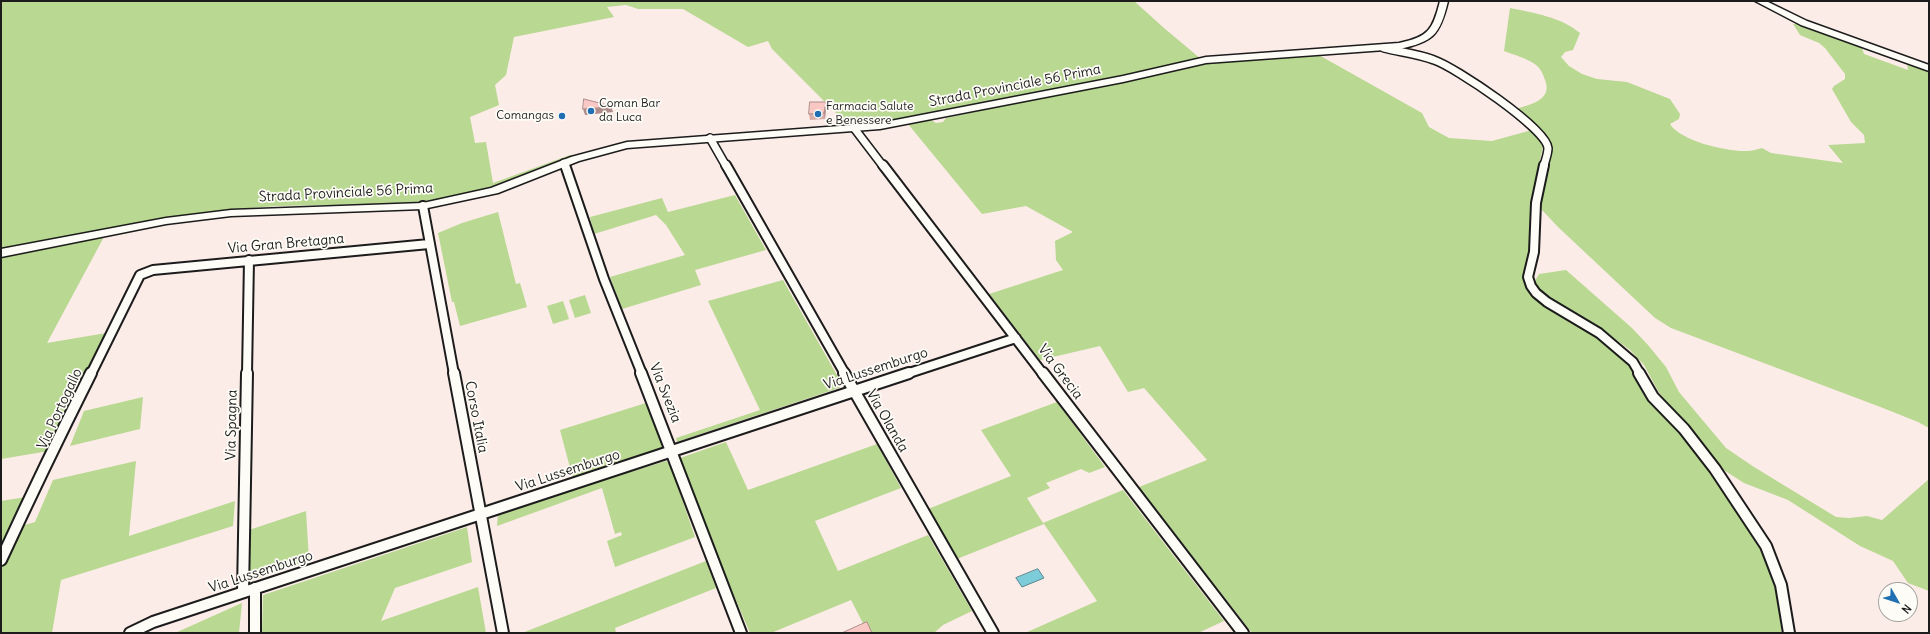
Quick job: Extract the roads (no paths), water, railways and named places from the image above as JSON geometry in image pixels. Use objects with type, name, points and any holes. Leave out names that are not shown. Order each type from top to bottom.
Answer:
[{"type":"main road","points":[[1759,1],[1804,23],[1929,68]]},
{"type":"street","name":"Strada Provinciale 56 Prima","points":[[1,253],[166,221],[231,213],[423,206],[500,189],[588,154],[627,145],[880,126],[959,112],[1216,59],[1384,48],[1410,44],[1429,36],[1436,29],[1444,1]]},
{"type":"street","points":[[1384,48],[1435,60],[1469,80],[1519,115],[1542,136],[1548,148],[1536,203],[1534,252],[1528,277],[1531,286],[1536,293],[1547,302],[1598,333],[1633,362],[1653,396],[1684,429],[1715,469],[1766,546],[1781,585],[1789,633]]},
{"type":"street","name":"Via Grecia","points":[[854,128],[1243,633]]},
{"type":"street","name":"Via Olanda","points":[[710,138],[993,633]]},
{"type":"street","name":"Via Svezia","points":[[564,164],[604,279],[673,452],[741,633]]},
{"type":"street","name":"Corso Italia","points":[[423,206],[503,633]]},
{"type":"street","name":"Via Gran Bretagna","points":[[146,272],[249,260],[429,244]]},
{"type":"street","name":"Via Spagna","points":[[249,260],[249,590],[255,633]]},
{"type":"street","name":"Via Portogallo","points":[[1,560],[16,526],[51,461],[58,440],[140,275],[146,272]]},
{"type":"street","name":"Via Lussemburgo","points":[[130,633],[153,622],[249,590],[673,452],[1016,338]]},
{"type":"water","points":[[1038,569],[1044,578],[1022,587],[1016,578]]},
{"type":"place","name":"Coman Bar da Luca","points":[[591,111]]},
{"type":"place","name":"Farmacia Salute e Benessere","points":[[818,114]]},
{"type":"place","name":"Comangas","points":[[562,116]]}]
